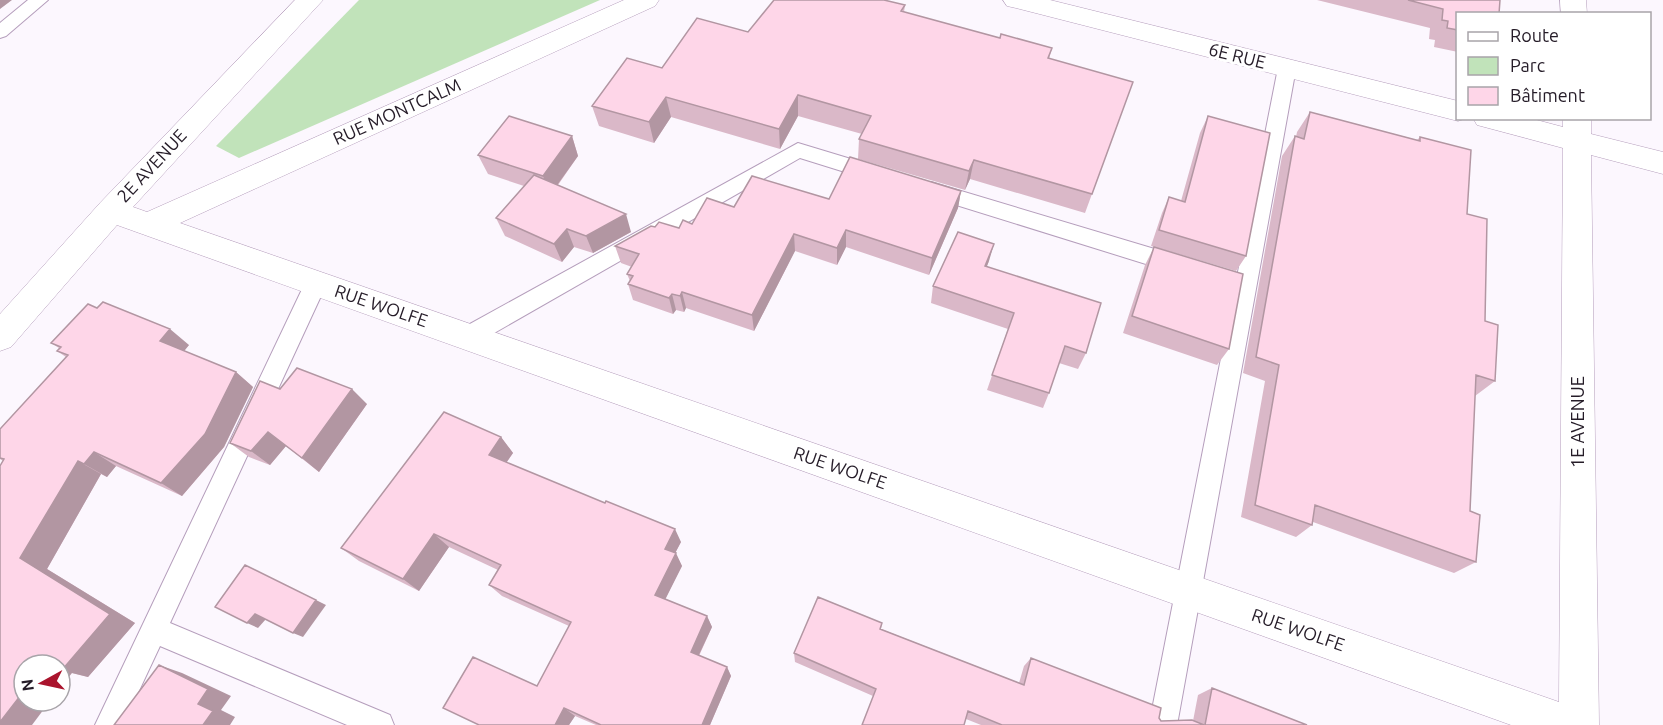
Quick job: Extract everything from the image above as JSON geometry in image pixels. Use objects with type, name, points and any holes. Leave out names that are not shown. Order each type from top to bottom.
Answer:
[{"type":"street","name":"2E AVENUE","points":[[0,337],[111,211],[310,0]]},
{"type":"street","name":"RUE MONTCALM","points":[[149,224],[646,0]]},
{"type":"street","name":"6E RUE","points":[[1016,0],[1456,110]]},
{"type":"street","points":[[1502,120],[1577,130],[1663,163]]},
{"type":"street","name":"1E AVENUE","points":[[1577,130],[1580,725]]},
{"type":"street","name":"RUE WOLFE","points":[[111,211],[1568,725]]},
{"type":"lane","points":[[0,32],[39,0]]},
{"type":"lane","points":[[1163,725],[1287,68]]},
{"type":"lane","points":[[467,337],[798,150],[1200,271]]},
{"type":"lane","points":[[1223,278],[1246,285]]},
{"type":"lane","points":[[109,725],[316,283]]},
{"type":"lane","points":[[154,630],[380,725]]},
{"type":"green space","points":[[359,0],[600,0],[239,158],[216,146]]},
{"type":"building","points":[[774,0],[884,0],[905,5],[901,11],[1000,38],[1001,34],[1052,48],[1048,58],[1133,82],[1092,194],[974,160],[969,171],[859,139],[871,116],[798,95],[779,129],[666,97],[649,122],[592,106],[627,58],[662,68],[697,18],[748,32]]},
{"type":"building","points":[[1408,0],[1500,0],[1499,12],[1456,12],[1456,30],[1447,28],[1448,21],[1442,20],[1443,9]]},
{"type":"building","points":[[1310,112],[1420,141],[1420,137],[1471,150],[1467,214],[1487,219],[1485,321],[1498,325],[1495,381],[1476,375],[1470,511],[1480,515],[1476,562],[1315,505],[1312,525],[1255,505],[1279,365],[1256,357],[1295,136],[1304,139]]},
{"type":"building","points":[[509,116],[572,136],[543,176],[478,155]]},
{"type":"building","points":[[1208,116],[1270,133],[1246,256],[1159,230],[1169,197],[1185,202]]},
{"type":"building","points":[[850,157],[961,191],[932,258],[846,230],[837,248],[794,234],[752,315],[682,292],[680,296],[672,294],[669,298],[628,284],[633,276],[627,274],[639,254],[615,246],[651,226],[655,227],[659,222],[679,228],[683,220],[692,224],[707,198],[734,207],[752,176],[829,199]]},
{"type":"building","points":[[534,175],[626,214],[586,236],[567,229],[554,244],[496,218]]},
{"type":"building","points":[[958,232],[994,244],[985,266],[1101,303],[1086,353],[1065,346],[1049,393],[992,375],[1014,313],[933,286]]},
{"type":"building","points":[[1154,247],[1243,274],[1229,349],[1132,316]]},
{"type":"building","points":[[103,302],[170,329],[160,341],[236,372],[205,434],[161,483],[94,452],[84,464],[78,461],[20,558],[110,614],[72,658],[72,653],[12,653],[12,706],[0,722],[0,466],[4,459],[0,458],[0,429],[68,355],[57,351],[61,347],[51,343],[88,304],[97,308]]},
{"type":"building","points":[[297,368],[352,389],[302,458],[268,432],[251,451],[230,443],[260,381],[280,389]]},
{"type":"building","points":[[444,412],[501,437],[489,455],[675,529],[665,549],[676,553],[655,595],[707,616],[691,652],[727,667],[702,725],[601,725],[564,708],[555,725],[479,725],[443,708],[473,657],[537,686],[571,622],[489,585],[501,565],[434,534],[403,579],[341,548]]},
{"type":"building","points":[[245,565],[316,600],[293,633],[255,614],[247,623],[215,607]]},
{"type":"building","points":[[818,597],[882,623],[880,629],[1024,685],[1031,658],[1161,708],[1159,718],[1161,721],[1192,720],[1204,725],[1002,725],[968,711],[964,725],[862,725],[876,689],[794,653]]},
{"type":"building","points":[[159,665],[208,689],[198,704],[213,711],[203,725],[114,725]]},
{"type":"building","points":[[1212,688],[1307,725],[1205,725]]}]
